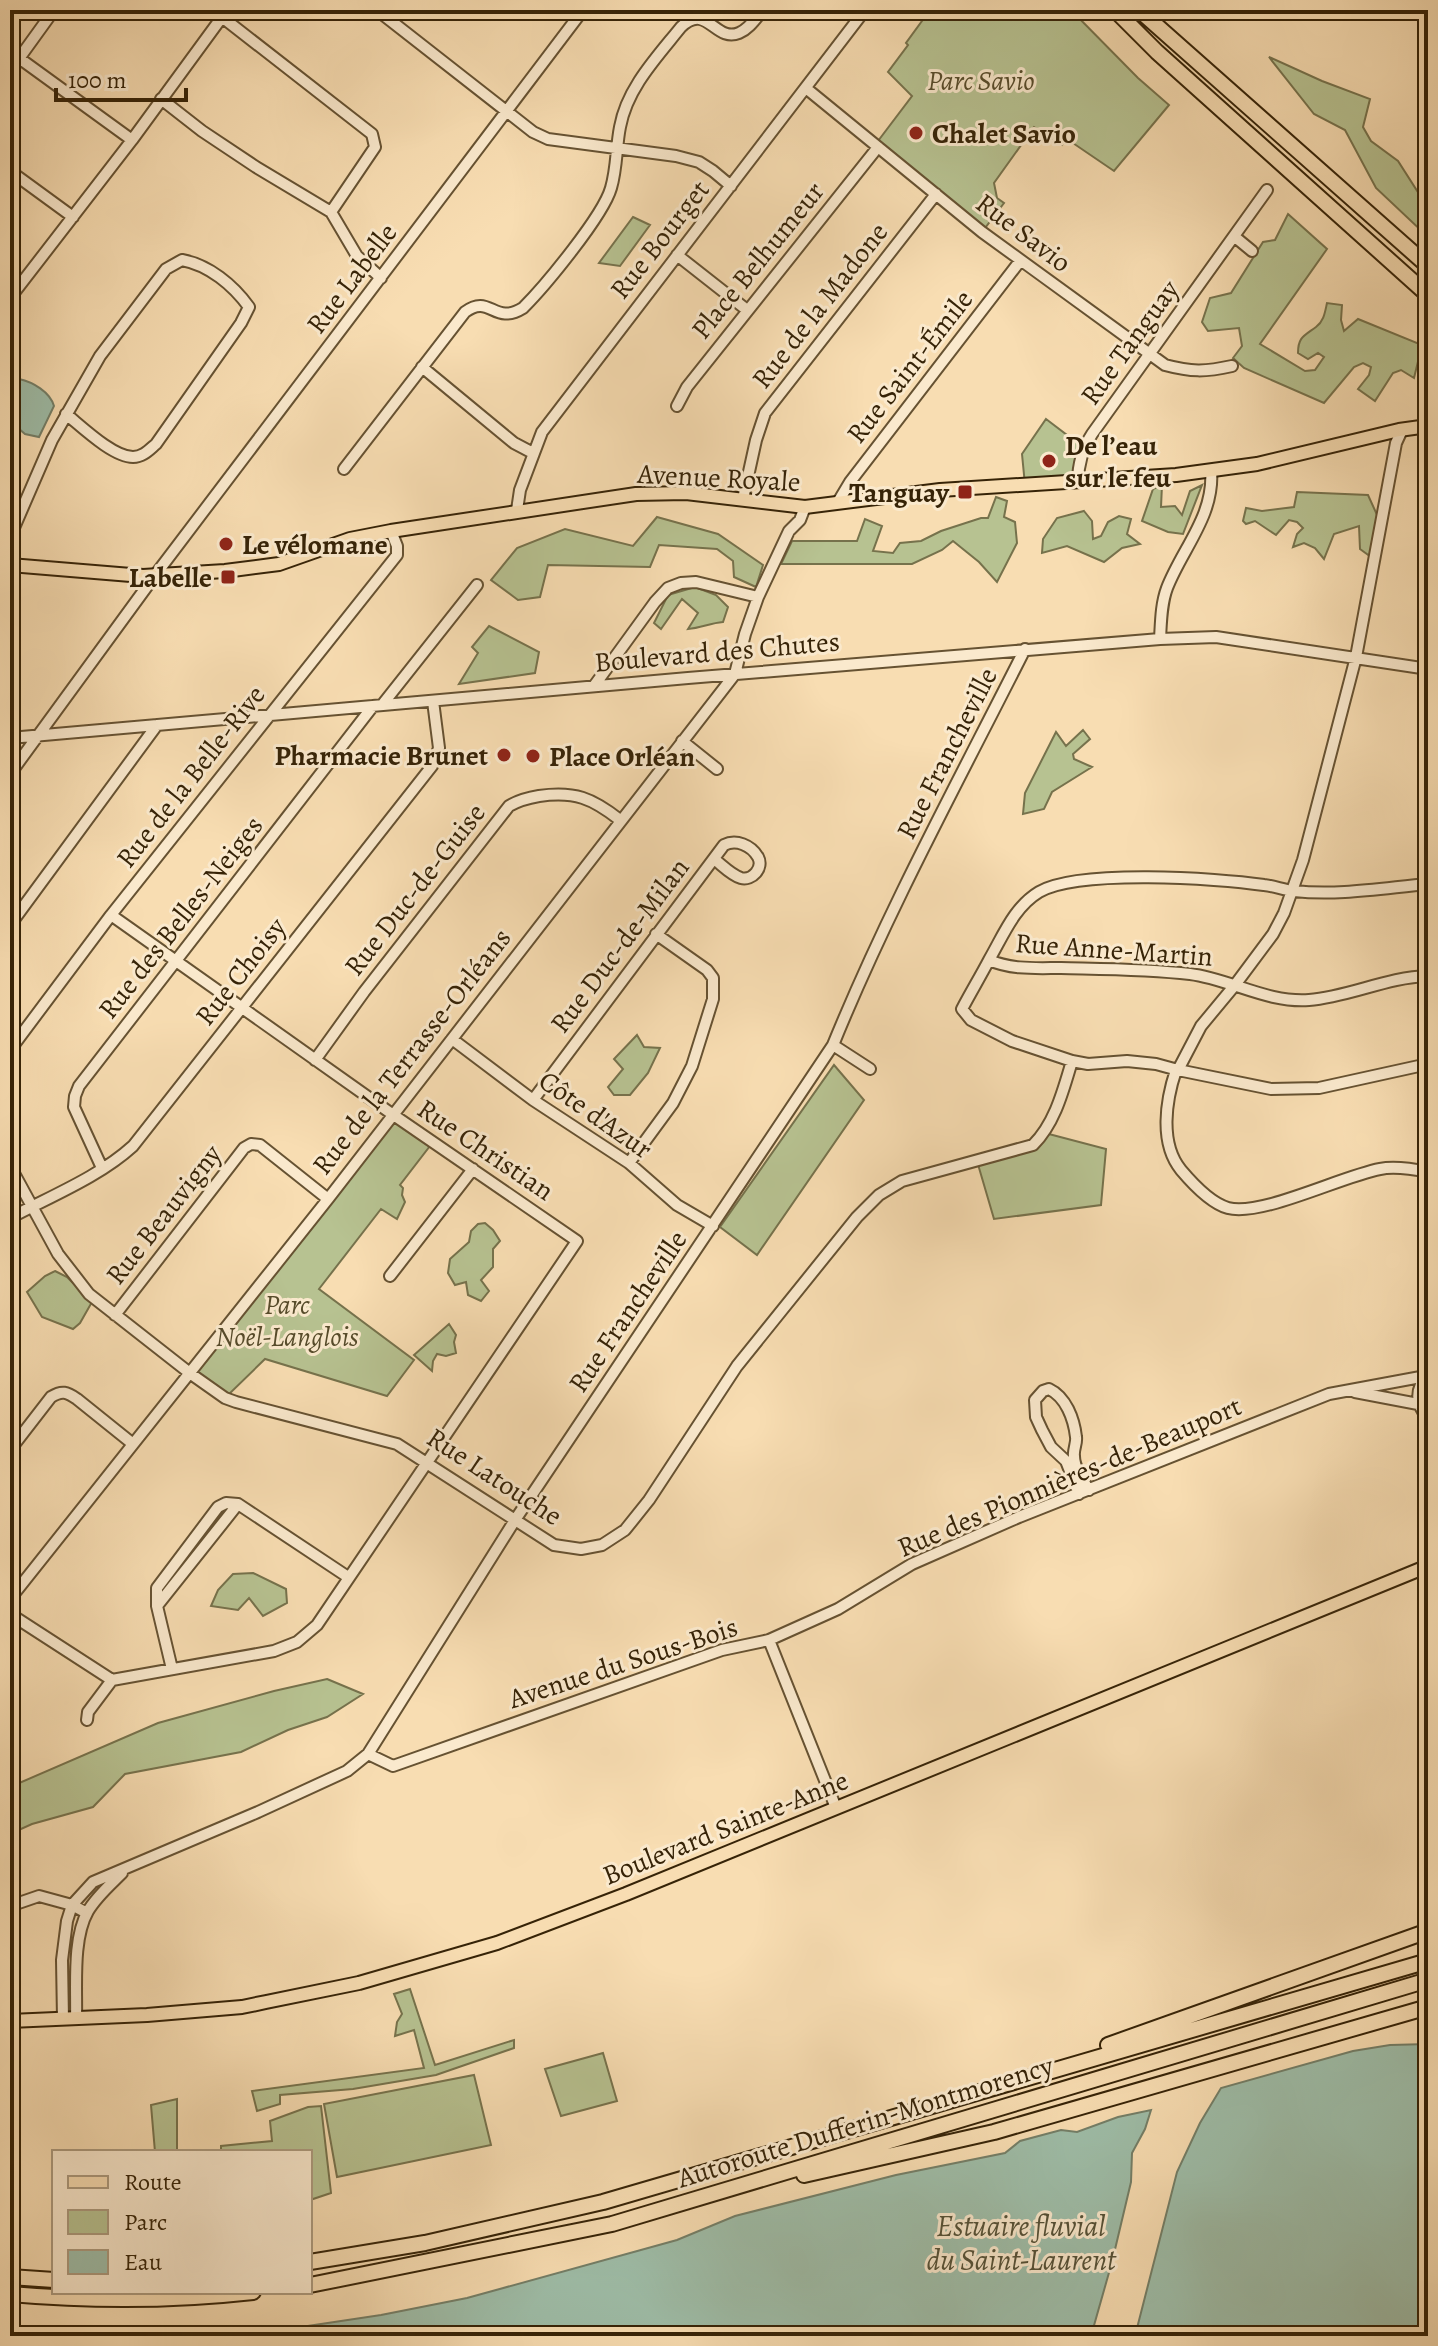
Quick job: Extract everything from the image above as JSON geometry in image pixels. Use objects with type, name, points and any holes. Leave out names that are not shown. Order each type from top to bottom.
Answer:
[{"type":"highway","points":[[1115,10],[1157,52],[1428,295]]},
{"type":"highway","points":[[1139,10],[1428,266]]},
{"type":"highway","points":[[974,2093],[1428,1931]]},
{"type":"highway","name":"Autoroute Dufferin-Montmorency","points":[[312,2262],[425,2243],[603,2202],[1428,1961]]},
{"type":"highway","name":"Autoroute Dufferin-Montmorency","points":[[312,2285],[612,2224],[1428,1980]]},
{"type":"highway","points":[[675,2205],[994,2132],[1428,2007]]},
{"type":"highway","points":[[10,2277],[52,2280]]},
{"type":"highway","points":[[10,2294],[134,2299],[234,2294]]},
{"type":"main road","name":"Avenue Royale","points":[[10,565],[143,576],[225,571],[279,564],[350,539],[391,531],[636,494],[686,493],[805,507],[940,490],[1176,475],[1257,464],[1428,426]]},
{"type":"main road","name":"Boulevard Sainte-Anne","points":[[10,2021],[242,2007],[359,1983],[497,1943],[640,1888],[1428,1566]]},
{"type":"street","points":[[10,71],[54,10]]},
{"type":"street","points":[[377,10],[533,132],[548,139],[676,156],[699,162],[731,186]]},
{"type":"street","name":"Rue Labelle","points":[[10,774],[156,574],[583,10]]},
{"type":"street","points":[[344,469],[465,312],[473,306],[482,305],[512,315],[533,298],[596,218],[611,189],[620,125],[635,88],[681,27],[688,20],[697,18],[729,35],[738,34],[763,10]]},
{"type":"street","name":"Rue Bourget","points":[[517,510],[520,490],[542,432],[865,10]]},
{"type":"street","points":[[11,295],[132,140],[218,13],[372,134],[375,147],[331,212]]},
{"type":"street","points":[[19,58],[132,140]]},
{"type":"street","name":"Rue Savio","points":[[807,89],[1020,261],[1165,365],[1206,372],[1232,366]]},
{"type":"street","points":[[161,99],[245,160],[331,212],[357,256],[381,278]]},
{"type":"street","name":"Place Belhumeur","points":[[677,406],[687,387],[878,147]]},
{"type":"street","points":[[10,171],[73,217]]},
{"type":"street","name":"Rue Tanguay","points":[[1078,482],[1085,445],[1267,190]]},
{"type":"street","name":"Rue de la Madone","points":[[743,499],[765,413],[936,194]]},
{"type":"street","points":[[1235,237],[1252,251]]},
{"type":"street","points":[[677,255],[747,310]]},
{"type":"street","points":[[10,537],[66,414],[100,356],[166,269],[182,260],[198,263],[237,291],[249,307],[224,347],[147,453],[134,457],[117,453],[66,414]]},
{"type":"street","name":"Rue Saint-Émile","points":[[838,502],[850,482],[1020,261]]},
{"type":"street","points":[[422,367],[514,443],[533,453]]},
{"type":"street","points":[[1402,430],[1396,443],[1356,657],[1317,810],[1292,891],[1273,934],[1201,1026],[1176,1070],[1168,1096],[1166,1121],[1175,1163],[1191,1181],[1226,1208],[1249,1210],[1381,1168],[1428,1172]]},
{"type":"street","points":[[1160,639],[1165,591],[1204,513],[1211,492],[1211,470]]},
{"type":"street","name":"Rue de la Terrasse-Orléans","points":[[10,1599],[191,1374],[735,674],[758,597],[789,531],[800,520],[805,507]]},
{"type":"street","name":"Rue de la Belle-Rive","points":[[10,1050],[111,915],[397,555],[391,531]]},
{"type":"street","points":[[594,686],[668,588],[696,582],[758,597]]},
{"type":"street","name":"Rue des Belles-Neiges","points":[[102,1168],[74,1107],[79,1086],[378,705],[477,585]]},
{"type":"street","name":"Boulevard des Chutes","points":[[10,738],[1160,639],[1216,637],[1428,669]]},
{"type":"street","name":"Rue Francheville","points":[[72,1905],[93,1882],[347,1771],[368,1754],[515,1520],[833,1045],[918,861],[1025,649]]},
{"type":"street","name":"Rue Choisy","points":[[10,1218],[120,1158],[133,1146],[432,766],[439,748],[433,701]]},
{"type":"street","points":[[10,925],[157,725]]},
{"type":"street","points":[[682,741],[717,769]]},
{"type":"street","name":"Rue Duc-de-Guise","points":[[315,1060],[509,806],[527,798],[574,794],[605,808],[620,820]]},
{"type":"street","name":"Rue Duc-de-Milan","points":[[533,1100],[714,859]]},
{"type":"street","points":[[1428,884],[1339,893],[1292,891],[1266,885],[1204,879],[1111,879],[1056,884],[1037,893],[1003,932],[962,1009],[971,1020],[1012,1041],[1072,1061],[1088,1064],[1127,1061],[1156,1064],[1271,1089],[1319,1088],[1428,1064]]},
{"type":"street","name":"Rue Christian","points":[[111,915],[577,1241],[428,1463]]},
{"type":"street","points":[[629,1163],[682,1088],[713,999],[713,978],[707,970],[656,934]]},
{"type":"street","name":"Rue Anne-Martin","points":[[989,960],[1002,966],[1192,974],[1291,1000],[1345,994],[1412,976],[1428,976]]},
{"type":"street","name":"Côte d'Azur","points":[[452,1039],[533,1100],[629,1163],[677,1205],[713,1226]]},
{"type":"street","points":[[833,1045],[870,1069]]},
{"type":"street","name":"Rue Latouche","points":[[10,1166],[58,1254],[89,1294],[225,1398],[397,1444],[554,1545],[581,1549],[602,1545],[625,1530],[649,1500],[737,1366],[857,1217],[879,1195],[902,1181],[1033,1145],[1045,1133],[1053,1116],[1072,1061]]},
{"type":"street","name":"Rue Beauvigny","points":[[115,1315],[244,1148],[251,1144],[260,1145],[328,1199]]},
{"type":"street","points":[[390,1276],[473,1169]]},
{"type":"street","name":"Rue des Pionnières-de-Beauport","points":[[769,1640],[838,1609],[912,1564],[1019,1517],[1329,1394],[1427,1376]]},
{"type":"street","name":"Rue des Pionnières-de-Beauport","points":[[1349,1391],[1418,1404],[1418,1389],[1427,1376]]},
{"type":"street","points":[[1043,1391],[1054,1391],[1066,1403],[1076,1439],[1073,1458],[1084,1492],[1066,1461],[1051,1447],[1036,1417],[1035,1400],[1043,1391]]},
{"type":"street","points":[[10,1450],[51,1397],[59,1392],[77,1399],[133,1444]]},
{"type":"street","points":[[1418,1404],[1428,1418]]},
{"type":"street","points":[[87,1720],[88,1712],[112,1680],[274,1651],[297,1642],[317,1625],[428,1463]]},
{"type":"street","points":[[172,1669],[157,1606],[157,1588],[218,1507],[226,1503],[238,1504],[348,1577]]},
{"type":"street","points":[[10,1614],[112,1680]]},
{"type":"street","name":"Avenue du Sous-Bois","points":[[368,1754],[393,1766],[722,1650],[769,1640],[836,1808]]},
{"type":"street","name":"Rue Francheville","points":[[69,2019],[80,1938],[87,1913],[101,1894],[130,1866]]},
{"type":"street","points":[[10,1906],[39,1896],[72,1905],[87,1913]]},
{"type":"street","points":[[69,2019],[62,1960],[72,1905]]},
{"type":"green space","name":"Parc Savio","points":[[930,10],[1071,10],[1169,105],[1114,171],[1067,139],[1062,145],[1034,127],[994,183],[997,198],[1004,203],[982,232],[875,145],[912,96],[888,72]]},
{"type":"green space","points":[[1269,57],[1370,99],[1363,127],[1371,141],[1398,161],[1428,204],[1428,237],[1376,188],[1345,130],[1314,114]]},
{"type":"green space","points":[[1288,214],[1327,249],[1260,344],[1305,371],[1315,370],[1324,357],[1318,353],[1308,359],[1298,353],[1299,343],[1321,322],[1327,303],[1342,305],[1344,331],[1358,319],[1422,345],[1414,378],[1401,370],[1393,373],[1375,401],[1358,389],[1371,367],[1363,363],[1354,367],[1324,403],[1244,368],[1233,358],[1242,346],[1239,328],[1208,331],[1202,322],[1210,298],[1231,293],[1263,242],[1275,240]]},
{"type":"green space","points":[[633,217],[650,225],[620,266],[599,263]]},
{"type":"green space","points":[[1046,419],[1085,445],[1078,482],[1025,485],[1022,454]]},
{"type":"green space","points":[[1162,485],[1161,507],[1175,506],[1182,515],[1190,491],[1202,485],[1183,534],[1168,532],[1142,521],[1153,489]]},
{"type":"green space","points":[[1297,492],[1368,495],[1378,517],[1371,557],[1360,549],[1359,526],[1334,534],[1324,559],[1315,548],[1304,543],[1293,547],[1297,534],[1303,528],[1297,522],[1289,520],[1276,535],[1255,521],[1246,524],[1243,521],[1246,508],[1262,511],[1294,507]]},
{"type":"green space","points":[[996,497],[1007,501],[1004,517],[1015,522],[1017,543],[997,582],[953,541],[942,550],[912,564],[781,564],[792,541],[857,541],[865,519],[882,526],[873,551],[893,553],[900,543],[921,541],[941,531],[988,518]]},
{"type":"green space","points":[[1084,511],[1092,521],[1093,539],[1101,536],[1108,522],[1119,516],[1131,519],[1127,534],[1140,544],[1122,548],[1104,562],[1067,546],[1042,553],[1043,539],[1057,518]]},
{"type":"green space","points":[[657,517],[718,534],[763,565],[756,587],[734,577],[733,561],[717,549],[659,545],[650,567],[548,565],[540,597],[518,600],[491,580],[517,548],[565,529],[633,546]]},
{"type":"green space","points":[[695,587],[716,595],[728,607],[723,622],[688,629],[698,613],[682,599],[661,629],[654,623],[668,595]]},
{"type":"green space","points":[[489,626],[539,652],[535,673],[459,684],[478,653],[472,647]]},
{"type":"green space","points":[[1083,730],[1090,739],[1073,754],[1074,759],[1092,767],[1052,792],[1044,809],[1023,814],[1025,793],[1056,732],[1066,746]]},
{"type":"green space","points":[[637,1035],[644,1047],[660,1048],[648,1073],[630,1095],[614,1095],[608,1087],[623,1069],[614,1059]]},
{"type":"green space","points":[[834,1065],[864,1100],[757,1255],[720,1227]]},
{"type":"green space","name":"Parc Noël-Langlois","points":[[392,1114],[433,1142],[400,1185],[405,1202],[397,1219],[381,1209],[319,1289],[414,1360],[387,1396],[265,1359],[225,1398],[191,1374]]},
{"type":"green space","points":[[1045,1133],[1106,1149],[1101,1205],[994,1219],[977,1161],[1033,1146]]},
{"type":"green space","points":[[485,1223],[500,1241],[493,1249],[493,1267],[481,1280],[489,1291],[481,1301],[468,1295],[466,1282],[455,1285],[448,1273],[450,1259],[469,1242],[471,1231],[478,1224]]},
{"type":"green space","points":[[55,1271],[67,1277],[92,1302],[73,1329],[42,1317],[27,1292]]},
{"type":"green space","points":[[449,1324],[456,1335],[456,1353],[446,1356],[437,1354],[432,1371],[414,1355]]},
{"type":"green space","points":[[253,1573],[286,1589],[287,1603],[263,1616],[249,1598],[238,1610],[211,1606],[218,1590],[233,1574]]},
{"type":"green space","points":[[327,1679],[363,1694],[327,1717],[288,1730],[241,1752],[125,1774],[93,1807],[32,1824],[10,1834],[10,1787],[158,1723]]},
{"type":"green space","points":[[410,1989],[435,2065],[514,2040],[514,2048],[436,2075],[353,2089],[280,2095],[280,2104],[257,2111],[252,2091],[424,2068],[414,2030],[395,2036],[402,2014],[394,1994]]},
{"type":"green space","points":[[603,2053],[617,2101],[561,2116],[545,2069]]},
{"type":"green space","points":[[474,2075],[491,2145],[337,2177],[324,2104]]},
{"type":"green space","points":[[177,2099],[177,2150],[155,2150],[151,2105]]},
{"type":"green space","points":[[321,2106],[331,2193],[312,2199],[312,2150],[221,2150],[221,2146],[272,2141],[270,2121],[308,2107]]},
{"type":"water","points":[[19,379],[40,388],[54,406],[39,437],[25,434],[10,421],[10,386]]},
{"type":"water","name":"Estuaire fluvial du Saint-Laurent","points":[[1428,2044],[1428,2336],[1135,2336],[1177,2172],[1221,2088],[1353,2051],[1390,2045]]},
{"type":"water","name":"Estuaire fluvial du Saint-Laurent","points":[[1151,2110],[1132,2153],[1131,2182],[1091,2336],[168,2336],[301,2327],[467,2298],[677,2240],[735,2216],[896,2175],[1005,2153],[1020,2141],[1061,2130],[1077,2132],[1118,2117]]},
{"type":"place","name":"Chalet Savio","points":[[916,133]]},
{"type":"place","name":"De l’eau sur le feu","points":[[1049,461]]},
{"type":"place","name":"Tanguay","points":[[965,492]]},
{"type":"place","name":"Le vélomane","points":[[226,544]]},
{"type":"place","name":"Labelle","points":[[228,577]]},
{"type":"place","name":"Pharmacie Brunet","points":[[504,755]]},
{"type":"place","name":"Place Orléan","points":[[533,756]]}]
